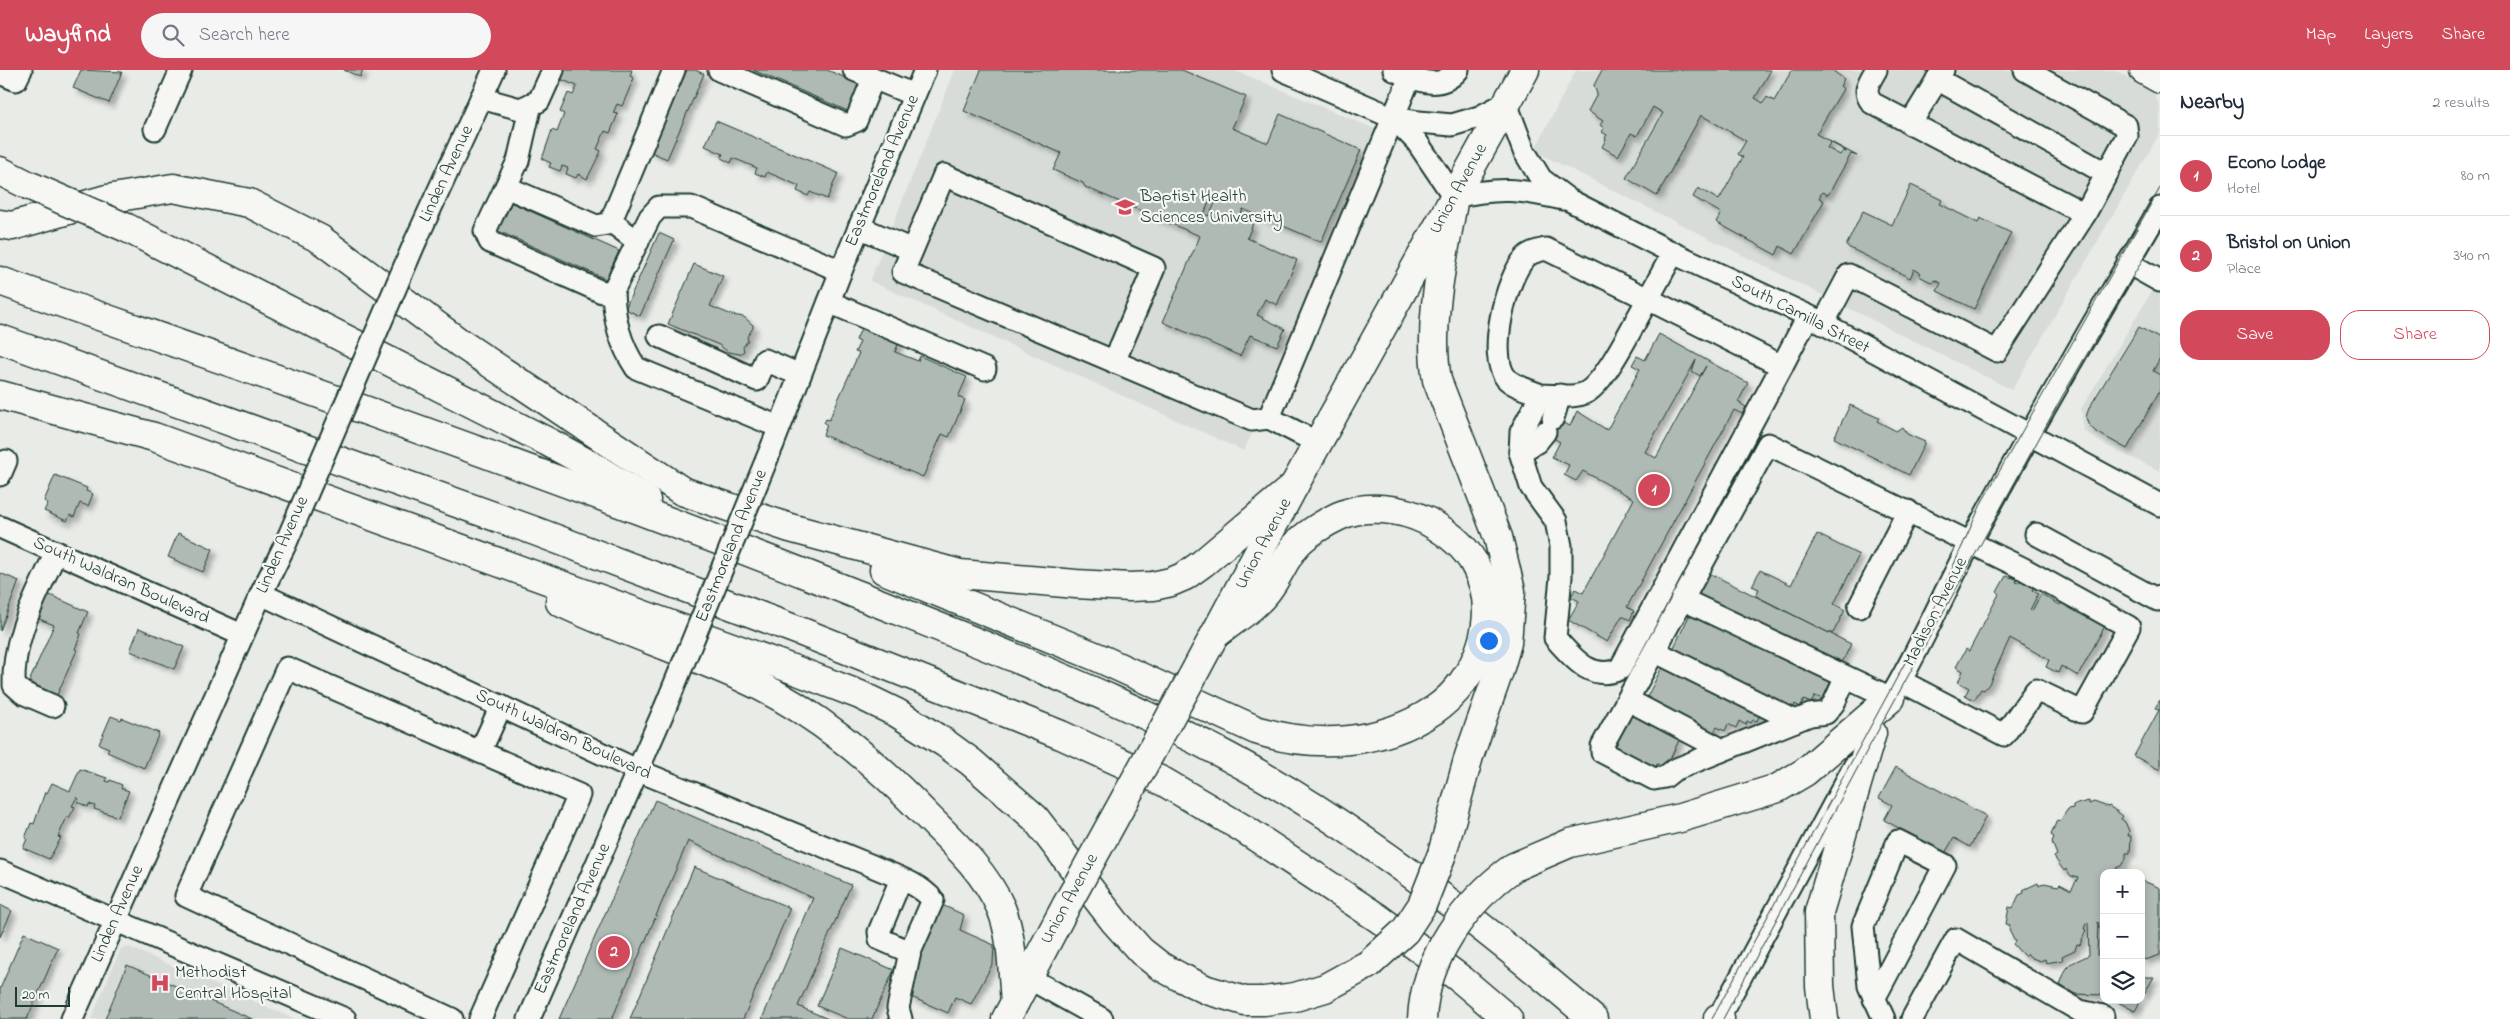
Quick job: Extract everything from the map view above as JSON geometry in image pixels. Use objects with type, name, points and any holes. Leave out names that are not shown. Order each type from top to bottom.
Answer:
[{"type":"main road","name":"Union Avenue","points":[[1010,1010],[1216,635],[1294,486],[1525,70]]},
{"type":"main road","points":[[2144,70],[2160,79]]},
{"type":"main road","points":[[0,171],[127,228],[596,468],[687,526]]},
{"type":"main road","points":[[0,224],[12,226],[107,199],[173,188],[249,203],[320,239],[460,343],[682,491],[790,528],[960,574],[1076,584],[1153,586],[1185,576],[1294,486]]},
{"type":"main road","points":[[0,395],[154,437],[795,670],[897,713],[971,762],[1035,818],[1110,915],[1141,951],[1160,966],[1207,990],[1245,1002],[1295,997],[1325,988],[1369,964],[1405,931],[1422,905],[1442,854],[1469,756],[1499,671],[1506,643],[1511,591],[1498,538],[1437,380],[1433,357],[1438,302],[1454,197]]},
{"type":"main road","points":[[0,282],[418,428],[687,526],[1008,654],[1149,715],[1205,744],[1317,809],[1446,900],[1593,1019]]},
{"type":"main road","points":[[0,339],[535,531],[802,632],[1061,735],[1164,782],[1244,830],[1378,918],[1462,980],[1508,1019]]},
{"type":"main road","points":[[0,345],[44,355]]},
{"type":"main road","points":[[790,528],[879,568],[1097,656],[1256,730],[1297,740],[1344,742],[1372,737],[1395,730],[1435,709],[1464,680],[1484,640],[1486,594],[1476,567],[1453,538],[1419,517],[1401,511],[1362,510],[1340,516],[1298,543],[1266,592],[1216,635]]},
{"type":"main road","points":[[421,535],[607,624],[742,677],[795,706],[846,741],[926,814],[985,880],[1001,908],[1007,926],[1010,1010]]},
{"type":"main road","points":[[1422,1019],[1428,984],[1442,947],[1452,930],[1477,898],[1496,880],[1514,867],[1570,843],[1680,818],[1778,788],[1805,772],[1896,689]]},
{"type":"main road","points":[[1824,1019],[1820,986],[1819,912],[1872,733]]},
{"type":"street","points":[[0,73],[16,80],[21,70]]},
{"type":"street","points":[[155,129],[181,70]]},
{"type":"street","name":"Linden Avenue","points":[[72,1019],[260,594],[284,545],[416,240],[494,70]]},
{"type":"street","points":[[482,98],[520,109],[539,101],[553,70]]},
{"type":"street","points":[[638,242],[613,223],[612,216],[674,70]]},
{"type":"street","points":[[719,70],[846,125],[856,121],[874,79]]},
{"type":"street","points":[[854,70],[914,95]]},
{"type":"street","name":"Eastmoreland Avenue","points":[[529,1019],[639,771],[776,436],[828,302],[925,70]]},
{"type":"street","points":[[1285,70],[1394,118],[1452,125],[1479,117],[1506,103]]},
{"type":"street","points":[[1269,418],[1394,118],[1402,73],[1435,83],[1450,80],[1458,70]]},
{"type":"street","points":[[1876,70],[1866,86],[1867,97],[1872,103],[2085,214]]},
{"type":"street","points":[[1550,395],[1521,432],[1520,452],[1531,487],[1556,521],[1561,546],[1561,577],[1555,638],[1583,665],[1597,674],[1608,674],[1620,669],[1782,366],[1848,274],[1997,351],[2085,214],[2127,136],[2126,126],[2025,70]]},
{"type":"street","points":[[1910,124],[1940,74],[2107,174]]},
{"type":"street","name":"South Camilla Street","points":[[1506,103],[1524,151],[1541,179],[1568,200],[1673,253],[1816,320],[2160,505]]},
{"type":"street","points":[[531,104],[518,161],[485,231],[490,242],[602,292],[613,291]]},
{"type":"street","points":[[1394,118],[1416,142],[1454,197]]},
{"type":"street","points":[[1114,362],[1154,268],[944,175],[902,272],[1114,362],[1252,420],[1269,418],[1318,443]]},
{"type":"street","points":[[506,187],[596,226],[613,223]]},
{"type":"street","name":"South Camilla Street","points":[[1454,197],[1484,191],[1515,189],[1568,200]]},
{"type":"street","points":[[776,436],[636,368],[629,358],[614,318],[613,291],[650,217],[659,207],[691,207],[841,271]]},
{"type":"street","name":"Madison Avenue","points":[[1719,1019],[1938,612],[1971,542],[2029,436],[2160,208]]},
{"type":"street","points":[[859,227],[912,250]]},
{"type":"street","points":[[1673,253],[1648,299],[1602,377],[1586,393],[1550,395],[1507,380],[1498,362],[1499,326],[1509,289],[1525,258],[1534,252],[1546,249],[1648,299],[1782,366]]},
{"type":"street","points":[[2128,263],[2160,281]]},
{"type":"street","points":[[828,302],[985,369]]},
{"type":"street","points":[[659,336],[757,380],[765,360],[800,374]]},
{"type":"street","points":[[1520,452],[1537,442],[1549,425],[1550,395]]},
{"type":"street","points":[[1682,599],[1846,678],[1896,689],[2004,735],[2036,690],[2082,712],[2129,628],[2031,572],[1768,444],[1682,599],[1656,652],[1615,721],[1602,746],[1602,752],[1654,779],[1665,777],[1674,770],[1810,714],[1826,713],[1834,703],[1846,678]]},
{"type":"street","points":[[1859,606],[1908,511]]},
{"type":"street","name":"South Waldran Boulevard","points":[[0,527],[242,635]]},
{"type":"street","points":[[2036,534],[2158,600],[2160,596]]},
{"type":"street","points":[[53,706],[23,693],[14,685],[13,664],[23,626],[56,552]]},
{"type":"street","name":"South Waldran Boulevard","points":[[260,594],[639,771],[870,865],[924,889],[933,900],[910,952]]},
{"type":"street","points":[[1656,652],[1795,721]]},
{"type":"street","points":[[452,1019],[186,896],[287,668],[579,794],[480,1019]]},
{"type":"street","points":[[1628,700],[1723,750]]},
{"type":"street","points":[[480,752],[501,706]]},
{"type":"street","points":[[1874,999],[1945,865],[1898,841],[1863,926],[1868,986],[1874,999],[1884,1019]]},
{"type":"street","points":[[0,871],[345,1019]]},
{"type":"street","points":[[901,879],[879,932],[880,939],[910,952],[898,1008],[901,1019]]},
{"type":"street","points":[[1912,1019],[1956,940],[2080,1011],[2103,1016]]},
{"type":"street","points":[[1027,978],[1102,1019]]},
{"type":"shaded area","name":"Baptist Health Sciences University","points":[[955,70],[1234,70],[1382,132],[1244,451],[870,281]]},
{"type":"shaded area","points":[[1576,70],[2115,70],[2152,90],[2160,107],[2160,133],[2012,390],[1534,151]]},
{"type":"shaded area","points":[[2156,284],[2160,286],[2160,471],[2105,445],[2084,431],[2081,409]]},
{"type":"shaded area","name":"Methodist Central Hospital","points":[[129,947],[295,1019],[91,1019],[121,948]]},
{"type":"building","points":[[81,70],[122,72],[109,103],[73,88]]},
{"type":"building","points":[[344,70],[363,70],[360,77]]},
{"type":"building","points":[[555,70],[632,70],[630,76],[634,78],[622,106],[617,104],[613,113],[618,114],[610,133],[605,131],[597,149],[601,151],[587,179],[578,174],[576,178],[566,174],[568,168],[562,166],[560,171],[549,167],[551,163],[542,159],[552,130],[557,132],[564,114],[560,112],[568,93],[573,95],[577,86],[553,76]]},
{"type":"building","points":[[687,70],[695,70],[704,74],[667,159],[651,152]]},
{"type":"building","points":[[753,70],[827,70],[862,85],[850,112]]},
{"type":"building","points":[[981,70],[1182,70],[1246,97],[1232,128],[1268,143],[1280,114],[1361,150],[1321,242],[1243,209],[1239,218],[1253,224],[1247,238],[1297,260],[1277,305],[1265,299],[1257,315],[1285,329],[1277,346],[1250,335],[1240,356],[1163,322],[1200,236],[1085,187],[1083,183],[1053,170],[1061,153],[964,111]],"holes":[[[1212,195],[1218,197],[1209,216],[1204,214]]]},
{"type":"building","points":[[1602,70],[1771,70],[1755,98],[1763,103],[1767,97],[1774,101],[1792,70],[1832,70],[1844,79],[1840,86],[1843,89],[1816,134],[1857,156],[1851,154],[1828,195],[1822,192],[1819,198],[1824,201],[1794,254],[1780,246],[1776,255],[1716,222],[1721,213],[1693,197],[1698,188],[1719,200],[1743,157],[1738,154],[1746,141],[1701,115],[1657,196],[1626,178],[1663,113],[1653,107],[1637,136],[1631,133],[1618,156],[1602,147],[1607,135],[1602,132],[1604,128],[1600,125],[1603,121],[1588,111],[1597,94],[1594,85]],"holes":[[[1828,141],[1846,151],[1843,151],[1840,155],[1827,148],[1830,143]]]},
{"type":"building","points":[[716,121],[838,173],[827,199],[810,192],[808,196],[797,191],[799,186],[767,172],[765,177],[755,173],[757,168],[733,158],[731,163],[721,158],[723,154],[705,146]]},
{"type":"building","points":[[1911,185],[1942,200],[1940,204],[1978,223],[1980,218],[2011,233],[1974,309],[1937,291],[1941,283],[1934,280],[1933,283],[1919,276],[1921,273],[1914,269],[1910,278],[1846,246],[1863,211],[1892,225]]},
{"type":"building","points":[[508,201],[619,251],[606,279],[496,230]]},
{"type":"building","points":[[659,233],[674,240],[640,316],[625,309]]},
{"type":"building","points":[[694,264],[723,276],[710,306],[732,315],[744,317],[753,325],[747,337],[748,340],[743,347],[744,351],[740,354],[728,352],[719,345],[668,324]]},
{"type":"building","points":[[862,326],[899,342],[895,352],[918,361],[920,356],[967,377],[958,397],[965,400],[949,437],[942,434],[923,477],[823,435],[827,425],[824,423],[826,419],[829,420],[859,353],[855,352],[860,342],[856,340]]},
{"type":"building","points":[[2139,327],[2160,339],[2160,358],[2153,371],[2160,375],[2160,390],[2127,449],[2095,431],[2088,424],[2086,417],[2089,408]]},
{"type":"building","points":[[1659,334],[1748,383],[1738,402],[1746,407],[1742,414],[1734,410],[1627,607],[1634,611],[1630,620],[1622,616],[1607,642],[1568,620],[1579,601],[1571,597],[1575,589],[1583,593],[1634,499],[1583,471],[1576,481],[1564,475],[1569,465],[1552,457],[1560,442],[1533,426],[1540,411],[1570,426],[1577,411],[1607,430],[1640,369],[1632,365],[1637,356],[1645,360]],"holes":[[[1696,360],[1692,371],[1700,376],[1706,366],[1656,458],[1645,452]]]},
{"type":"building","points":[[1850,405],[1879,418],[1877,421],[1896,431],[1902,427],[1907,434],[1925,442],[1909,475],[1834,438]]},
{"type":"building","points":[[55,475],[87,488],[86,491],[93,494],[88,506],[80,503],[74,517],[70,515],[67,521],[44,511],[48,503],[44,501]]},
{"type":"building","points":[[178,533],[213,549],[203,572],[168,557]]},
{"type":"building","points":[[1817,534],[1859,555],[1834,604],[1845,610],[1833,633],[1829,633],[1756,596],[1759,589],[1752,586],[1760,570],[1791,585]]},
{"type":"building","points":[[1705,571],[1851,644],[1840,667],[1693,593]]},
{"type":"building","points":[[0,573],[19,581],[0,631]]},
{"type":"building","points":[[2006,576],[2017,579],[2016,582],[2019,583],[2022,576],[2035,583],[2032,590],[2038,594],[2030,610],[2032,611],[2041,594],[2060,605],[2062,600],[2106,624],[2078,676],[2061,666],[2058,673],[2046,667],[2049,660],[2010,638],[1989,684],[1984,690],[1981,689],[1974,700],[1965,695],[1969,688],[1958,682],[1963,671],[1956,667],[1966,649],[1969,651],[1999,594],[1997,592]]},
{"type":"building","points":[[43,592],[88,612],[79,633],[81,634],[75,649],[77,650],[57,695],[29,682],[54,625],[32,616]]},
{"type":"building","points":[[1691,612],[1831,681],[1823,699],[1815,696],[1811,703],[1804,700],[1800,707],[1795,704],[1793,709],[1673,649]]},
{"type":"building","points":[[139,628],[184,647],[174,669],[130,651]]},
{"type":"building","points":[[1667,666],[1761,712],[1757,721],[1753,720],[1751,723],[1747,721],[1746,725],[1739,721],[1736,728],[1728,724],[1725,731],[1717,727],[1713,734],[1649,703],[1651,699],[1647,697],[1662,667],[1665,669]]},
{"type":"building","points":[[2160,700],[2160,770],[2134,756],[2159,710],[2155,708]]},
{"type":"building","points":[[1624,710],[1680,738],[1666,768],[1657,764],[1654,771],[1606,747]]},
{"type":"building","points":[[111,716],[121,720],[122,718],[159,733],[144,768],[107,752],[109,748],[99,744]]},
{"type":"building","points":[[1896,767],[1986,816],[1970,847],[1954,838],[1945,853],[1884,820],[1892,805],[1879,798]]},
{"type":"building","points":[[80,769],[107,778],[106,781],[109,782],[110,780],[122,785],[121,788],[129,791],[118,817],[94,809],[95,806],[89,804],[88,807],[77,802],[79,799],[77,797],[72,806],[75,807],[69,818],[67,817],[58,837],[61,838],[49,859],[23,848],[27,839],[25,838],[31,823],[34,824],[45,792],[47,793],[52,783],[70,791]]},
{"type":"building","points":[[655,800],[851,885],[798,1006],[828,1019],[762,1019],[813,898],[688,841],[612,1019],[559,1019]]},
{"type":"building","points":[[2089,801],[2089,804],[2094,802],[2109,806],[2123,816],[2121,819],[2125,822],[2129,831],[2128,836],[2131,836],[2130,853],[2126,853],[2126,858],[2121,866],[2117,869],[2100,869],[2100,928],[2098,922],[2097,955],[2100,956],[2100,995],[2075,994],[2060,985],[2065,971],[2070,964],[2089,955],[2088,923],[2086,923],[2084,929],[2086,930],[2080,945],[2077,944],[2075,950],[2062,956],[2063,960],[2046,963],[2045,959],[2040,961],[2027,954],[2025,957],[2013,944],[2015,942],[2009,930],[2010,925],[2006,924],[2009,907],[2013,908],[2019,895],[2024,893],[2023,890],[2038,883],[2039,886],[2044,883],[2058,886],[2060,884],[2071,890],[2078,878],[2071,876],[2066,869],[2064,871],[2054,857],[2057,855],[2052,842],[2054,837],[2051,835],[2057,820],[2060,821],[2068,809],[2073,808],[2073,805]]},
{"type":"building","points":[[694,867],[790,908],[743,1019],[630,1019]]},
{"type":"building","points":[[2145,882],[2160,888],[2160,955],[2145,960]]},
{"type":"building","points":[[0,905],[12,911],[0,937]]},
{"type":"building","points":[[942,905],[964,915],[960,930],[994,945],[993,963],[971,1004],[955,997],[948,1013],[909,996],[909,977]]},
{"type":"building","points":[[24,933],[58,948],[27,1019],[0,1019],[0,989]]},
{"type":"building","points":[[842,948],[894,970],[872,1019],[848,1019],[817,1006]]},
{"type":"building","points":[[127,965],[252,1019],[105,1019]]},
{"type":"building","points":[[2145,977],[2154,977],[2145,992]]},
{"type":"building","points":[[2122,1004],[2139,1004],[2135,1011]]},
{"type":"tram line","points":[[1712,1019],[1933,611],[1982,502],[2160,188]]},
{"type":"tram line","points":[[1723,1019],[1864,756],[2063,395],[2160,230]]},
{"type":"place","name":"Baptist Health Sciences University","points":[[1125,207]]},
{"type":"place","name":"Econo Lodge","points":[[1654,490]]},
{"type":"place","name":"Bristol on Union","points":[[614,952]]},
{"type":"place","name":"Methodist Central Hospital","points":[[160,983]]}]
